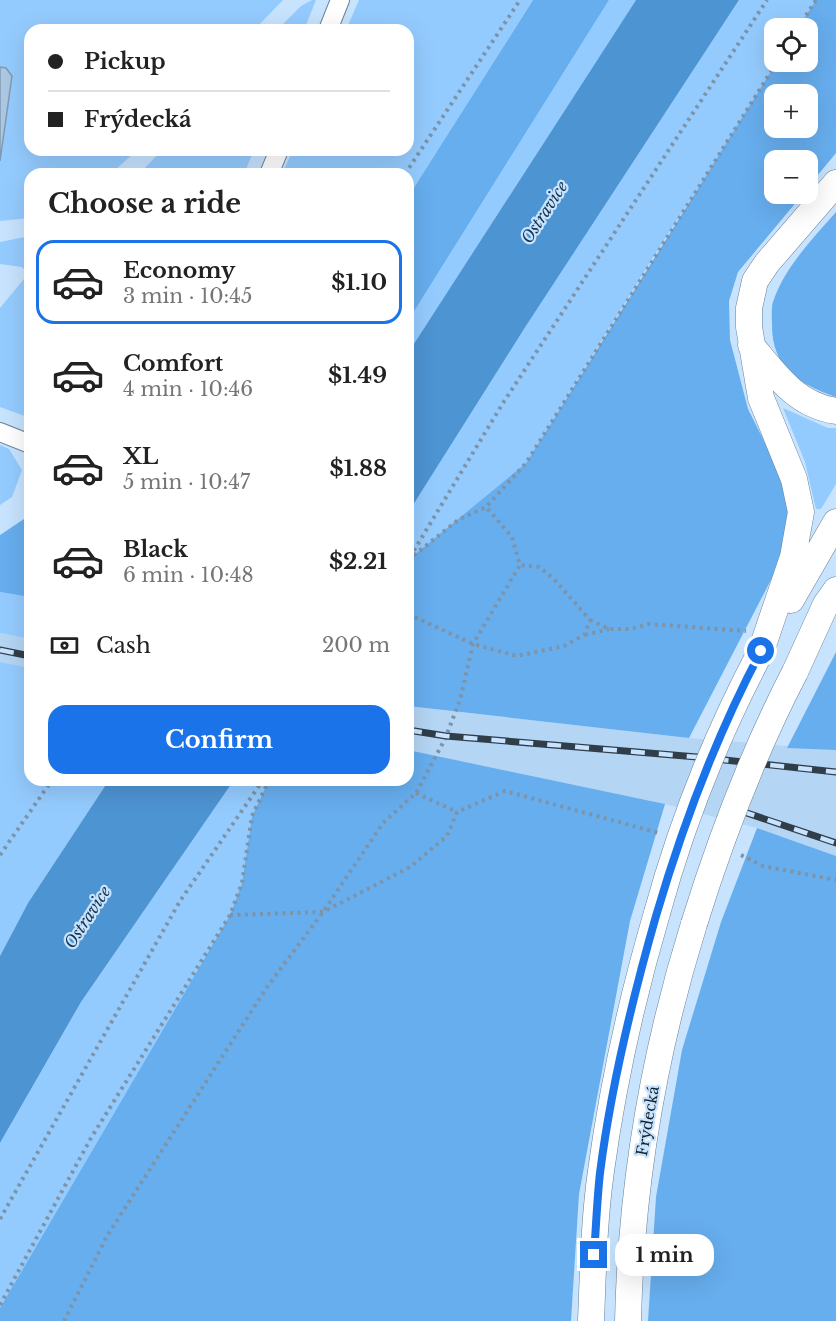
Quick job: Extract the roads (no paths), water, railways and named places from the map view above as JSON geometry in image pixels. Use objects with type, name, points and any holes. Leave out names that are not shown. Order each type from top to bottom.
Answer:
[{"type":"main road","points":[[591,1321],[600,1173],[636,983],[693,799],[762,638],[793,557],[801,512],[794,479],[761,398],[751,345],[749,308],[755,281],[767,263],[836,183]]},
{"type":"main road","points":[[751,345],[794,395],[808,403],[836,411]]},
{"type":"main road","points":[[762,638],[836,522]]},
{"type":"main road","points":[[801,660],[826,604],[836,590]]},
{"type":"main road","points":[[801,660],[836,616]]},
{"type":"main road","name":"Frýdecká","points":[[628,1321],[632,1226],[639,1174],[660,1059],[694,924],[732,810],[767,727],[801,660]]},
{"type":"street","points":[[330,24],[340,0]]},
{"type":"street","points":[[0,432],[24,442]]},
{"type":"water","name":"Ostravice","points":[[636,0],[739,0],[524,329],[414,503],[414,344]]},
{"type":"water","name":"Ostravice","points":[[105,786],[230,786],[81,1002],[0,1143],[0,956],[28,903]]},
{"type":"railway","points":[[0,650],[24,655]]},
{"type":"railway","points":[[414,731],[446,736],[697,757],[836,772]]},
{"type":"railway","points":[[741,811],[836,843]]}]
